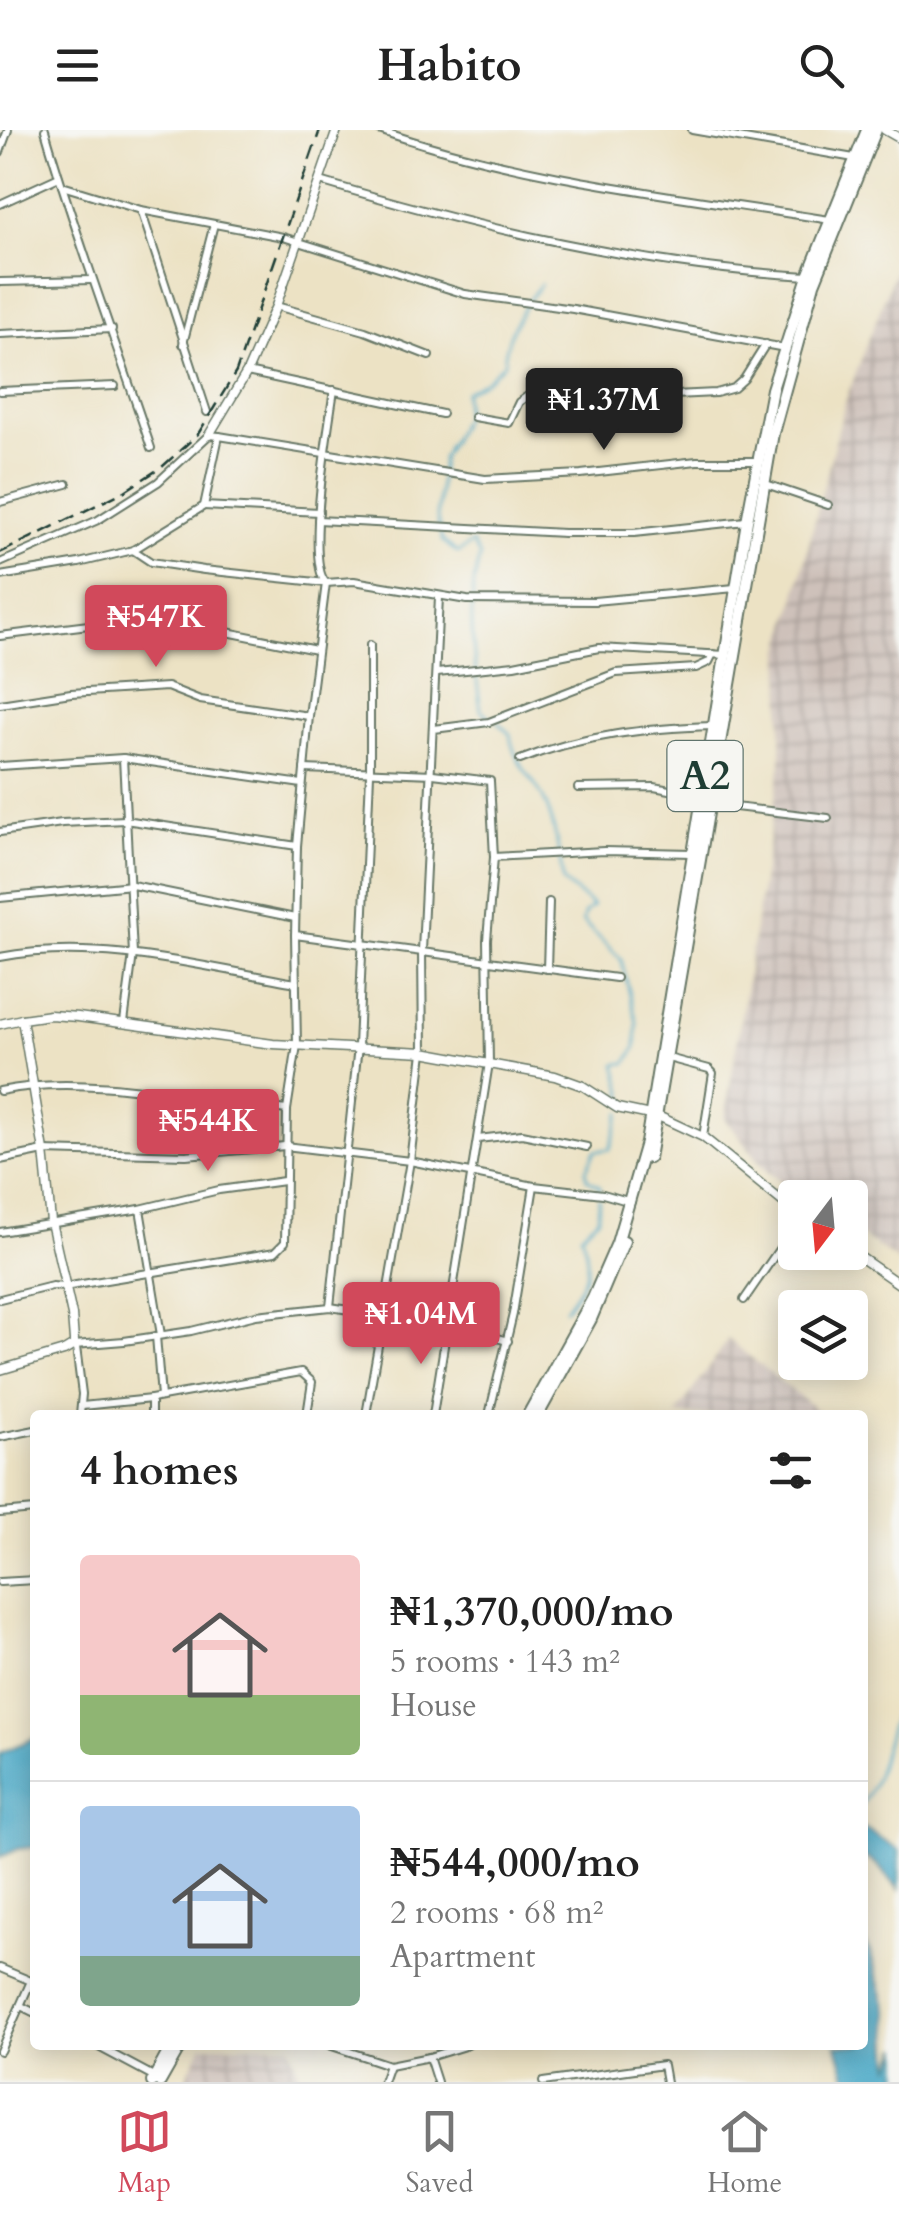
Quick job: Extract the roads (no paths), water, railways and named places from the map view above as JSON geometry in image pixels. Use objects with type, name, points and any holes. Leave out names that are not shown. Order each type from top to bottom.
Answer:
[{"type":"highway","name":"A2","points":[[541,1410],[611,1275],[638,1201],[693,853],[706,800],[736,588],[772,389],[808,276],[867,130]]},
{"type":"highway","name":"A2","points":[[531,1410],[593,1298],[630,1202],[654,1115],[668,1058],[706,800],[762,483],[792,354],[814,284],[876,130]]},
{"type":"highway","points":[[155,2080],[170,2050]]},
{"type":"highway","points":[[155,2080],[177,2050]]},
{"type":"street","points":[[0,152],[8,130]]},
{"type":"street","points":[[46,130],[92,280],[151,448]]},
{"type":"street","points":[[204,506],[214,435],[276,306],[338,130]]},
{"type":"street","points":[[379,130],[486,161],[830,220]]},
{"type":"street","points":[[692,130],[854,158]]},
{"type":"street","points":[[886,130],[899,138]]},
{"type":"street","points":[[0,204],[61,182],[142,210],[299,242],[465,294],[785,348]]},
{"type":"street","points":[[320,182],[442,218],[646,258],[808,276]]},
{"type":"street","points":[[142,210],[207,412]]},
{"type":"street","points":[[183,345],[214,224]]},
{"type":"street","points":[[0,282],[92,280]]},
{"type":"street","points":[[276,306],[366,331],[429,356]]},
{"type":"street","points":[[0,334],[112,329]]},
{"type":"street","points":[[474,417],[509,422],[519,402],[529,395],[612,398],[734,388],[766,344]]},
{"type":"street","points":[[247,372],[442,414]]},
{"type":"street","points":[[0,392],[114,386]]},
{"type":"street","points":[[326,583],[317,568],[318,516],[334,390]]},
{"type":"street","points":[[0,563],[98,520],[158,482],[214,435],[499,479],[698,461],[758,461]]},
{"type":"street","points":[[762,483],[828,505]]},
{"type":"street","points":[[0,502],[67,484]]},
{"type":"street","points":[[0,576],[134,550],[204,506],[439,528],[634,533],[748,521]]},
{"type":"street","points":[[134,550],[151,562],[326,583],[354,581],[467,600],[594,601],[736,588]]},
{"type":"street","points":[[0,1299],[52,1286],[280,1250],[284,1242],[287,1110],[297,1044],[298,846],[326,583]]},
{"type":"street","points":[[367,1410],[410,1160],[423,1052],[422,951],[439,597]]},
{"type":"street","points":[[0,636],[153,616],[316,650]]},
{"type":"street","points":[[330,1307],[358,1046],[370,774],[370,646]]},
{"type":"street","points":[[436,673],[477,670],[599,648],[726,655]]},
{"type":"street","points":[[434,729],[493,720],[605,676],[696,668],[709,662],[713,654]]},
{"type":"street","points":[[0,704],[71,693],[167,687],[200,700],[309,716]]},
{"type":"street","points":[[520,760],[596,737],[664,727],[714,726]]},
{"type":"street","points":[[0,766],[123,758],[302,784]]},
{"type":"street","points":[[123,758],[132,885],[132,954],[124,1022]]},
{"type":"street","points":[[304,769],[433,774],[490,781],[494,856],[488,962],[489,1063],[434,1410]]},
{"type":"street","points":[[578,788],[654,787],[706,800],[828,818]]},
{"type":"street","points":[[0,832],[62,823],[125,820],[298,846]]},
{"type":"street","points":[[494,856],[693,853]]},
{"type":"street","points":[[0,898],[132,885],[296,918]]},
{"type":"street","points":[[547,969],[550,902]]},
{"type":"street","points":[[295,935],[616,978]]},
{"type":"street","points":[[0,957],[25,952],[132,954],[296,983]]},
{"type":"street","points":[[0,1024],[50,1015],[124,1022],[297,1044],[423,1052],[569,1080],[621,1109],[654,1115],[703,1137],[778,1198]]},
{"type":"street","points":[[22,1018],[44,1151],[50,1222],[72,1315],[81,1410]]},
{"type":"street","points":[[668,1058],[713,1073],[703,1137]]},
{"type":"street","points":[[0,1091],[32,1084],[119,1089],[287,1110]]},
{"type":"street","points":[[478,1139],[522,1134],[588,1147]]},
{"type":"street","points":[[0,1160],[44,1151],[186,1156],[285,1146],[410,1160],[534,1186],[600,1193],[630,1202]]},
{"type":"street","points":[[0,1232],[284,1181]]},
{"type":"street","points":[[490,1410],[508,1341],[534,1186]]},
{"type":"street","points":[[140,1209],[158,1336],[161,1397]]},
{"type":"street","points":[[744,1300],[778,1251]]},
{"type":"street","points":[[868,1262],[899,1284]]},
{"type":"street","points":[[0,1370],[75,1346],[158,1336],[256,1315],[330,1307],[447,1325],[508,1341]]},
{"type":"street","points":[[82,1406],[151,1399],[301,1372],[312,1382],[309,1410]]},
{"type":"street","points":[[151,1399],[151,1410]]},
{"type":"street","points":[[0,1436],[30,1431]]},
{"type":"street","points":[[0,1513],[30,1510]]},
{"type":"street","points":[[0,1582],[30,1580]]},
{"type":"street","points":[[0,1968],[30,1981],[21,2006],[3,2035],[0,2050]]},
{"type":"street","points":[[21,2006],[30,2010]]},
{"type":"street","points":[[104,2050],[155,2080]]},
{"type":"street","points":[[344,2050],[389,2065],[453,2050]]},
{"type":"street","points":[[429,2058],[437,2082]]},
{"type":"street","points":[[383,2082],[389,2065]]},
{"type":"street","points":[[543,2082],[663,2065],[666,2082]]},
{"type":"water","points":[[30,1740],[30,1848],[0,1857],[0,1753]]},
{"type":"water","points":[[868,1831],[899,1850],[899,1889],[868,1859]]},
{"type":"water","points":[[868,1949],[888,2013],[891,2068],[899,2047],[899,2082],[848,2082],[838,2050],[868,2050]]},
{"type":"waterway","points":[[490,717],[481,710],[472,632],[473,592],[480,556],[472,543],[458,553],[442,541],[437,518],[442,458],[464,417],[465,392],[504,364],[516,321],[541,284]]},
{"type":"waterway","points":[[497,722],[510,734],[520,763],[546,804],[563,882],[593,906],[582,921],[621,959],[637,1023],[636,1047],[627,1063],[616,1064],[623,1104]]},
{"type":"waterway","points":[[600,1190],[600,1186],[587,1179],[586,1170],[595,1151],[610,1149],[621,1112]]},
{"type":"waterway","points":[[565,1309],[586,1274],[587,1257],[581,1234],[598,1218],[599,1198]]},
{"type":"waterway","points":[[868,1795],[899,1707]]},
{"type":"railway","points":[[0,553],[125,491],[162,467],[198,434],[236,372],[320,130]]}]
